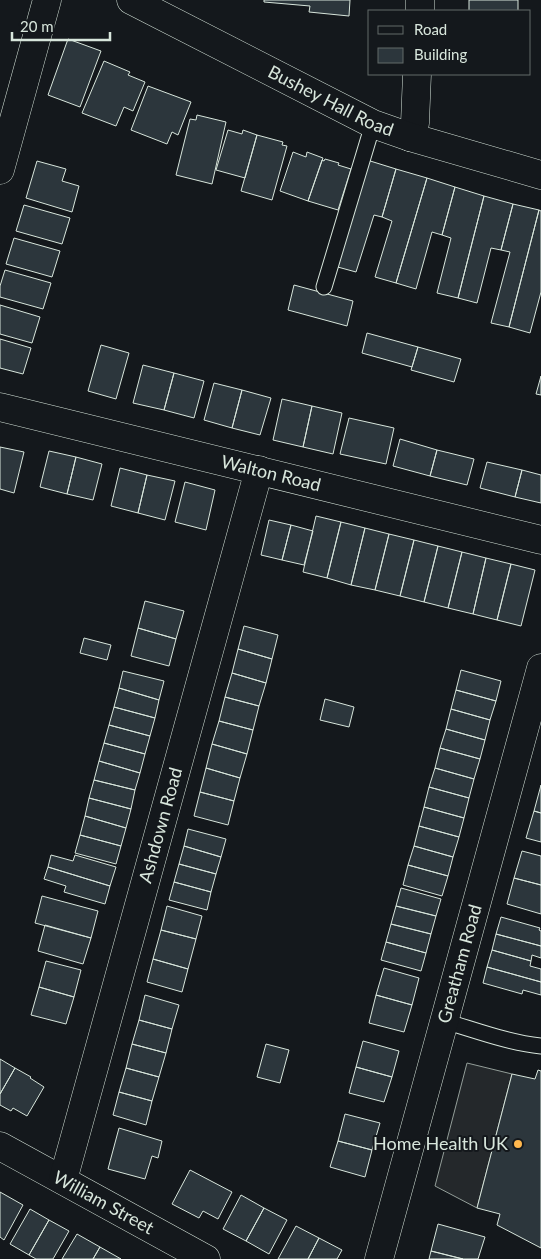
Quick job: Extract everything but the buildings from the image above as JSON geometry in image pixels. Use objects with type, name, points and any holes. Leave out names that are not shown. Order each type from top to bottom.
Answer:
[{"type":"street","points":[[0,170],[7,118],[46,0]]},
{"type":"street","name":"Bushey Hall Road","points":[[131,0],[373,124],[410,137],[541,175]]},
{"type":"street","points":[[410,137],[415,123],[417,75]]},
{"type":"street","name":"Walton Road","points":[[0,407],[541,540]]},
{"type":"street","name":"Ashdown Road","points":[[63,1180],[259,470]]},
{"type":"street","name":"Greatham Road","points":[[379,1259],[541,668]]},
{"type":"street","name":"William Street","points":[[0,1146],[206,1259]]},
{"type":"lane","points":[[324,287],[373,124]]},
{"type":"lane","points":[[444,1021],[530,1045],[541,1046]]},
{"type":"shaded area","points":[[467,1063],[512,1074],[477,1208],[435,1186]]},
{"type":"place","name":"Home Health UK","points":[[518,1144]]}]
